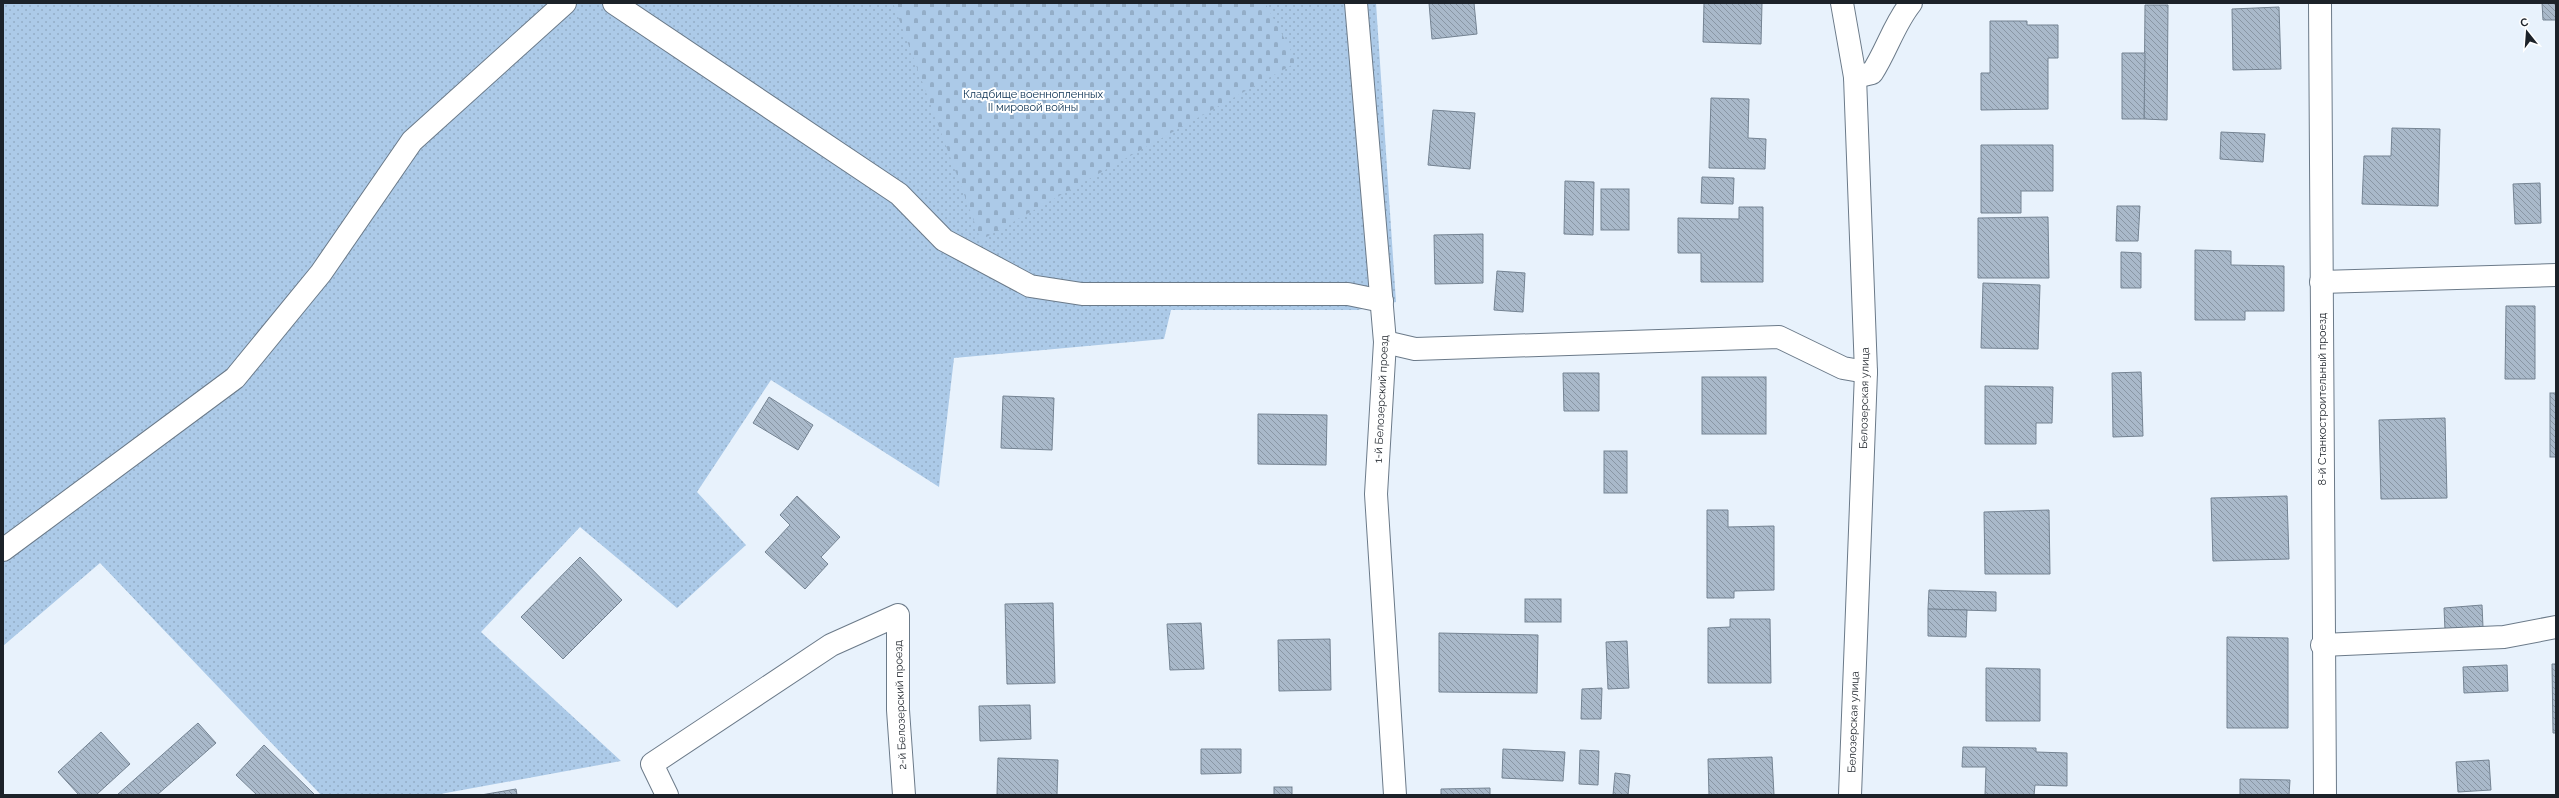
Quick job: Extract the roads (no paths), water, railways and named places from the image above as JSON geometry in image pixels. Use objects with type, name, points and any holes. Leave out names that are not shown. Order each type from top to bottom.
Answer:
[{"type":"street","points":[[3,550],[235,378],[321,273],[412,141],[566,3]]},
{"type":"street","points":[[614,3],[899,194],[944,240],[1030,286],[1082,294],[1348,294],[1382,301]]},
{"type":"street","name":"1-й Белозерский проезд","points":[[1356,3],[1385,342],[1376,494],[1395,795]]},
{"type":"street","name":"Белозерская улица","points":[[1842,3],[1855,77],[1866,372],[1850,795]]},
{"type":"street","points":[[1855,77],[1872,73],[1883,57],[1902,14],[1911,3]]},
{"type":"street","name":"8-й Станкостроительный проезд","points":[[2320,3],[2322,645],[2325,795]]},
{"type":"street","points":[[2321,282],[2556,275]]},
{"type":"street","points":[[1385,342],[1416,349],[1779,337],[1843,368],[1866,372]]},
{"type":"street","name":"2-й Белозерский проезд","points":[[667,795],[652,764],[831,645],[898,615],[898,710],[904,795]]},
{"type":"street","points":[[2322,645],[2504,637],[2556,627]]},
{"type":"park label","name":"Кладбище военнопленных II мировой войны","points":[[1033,100]]}]
